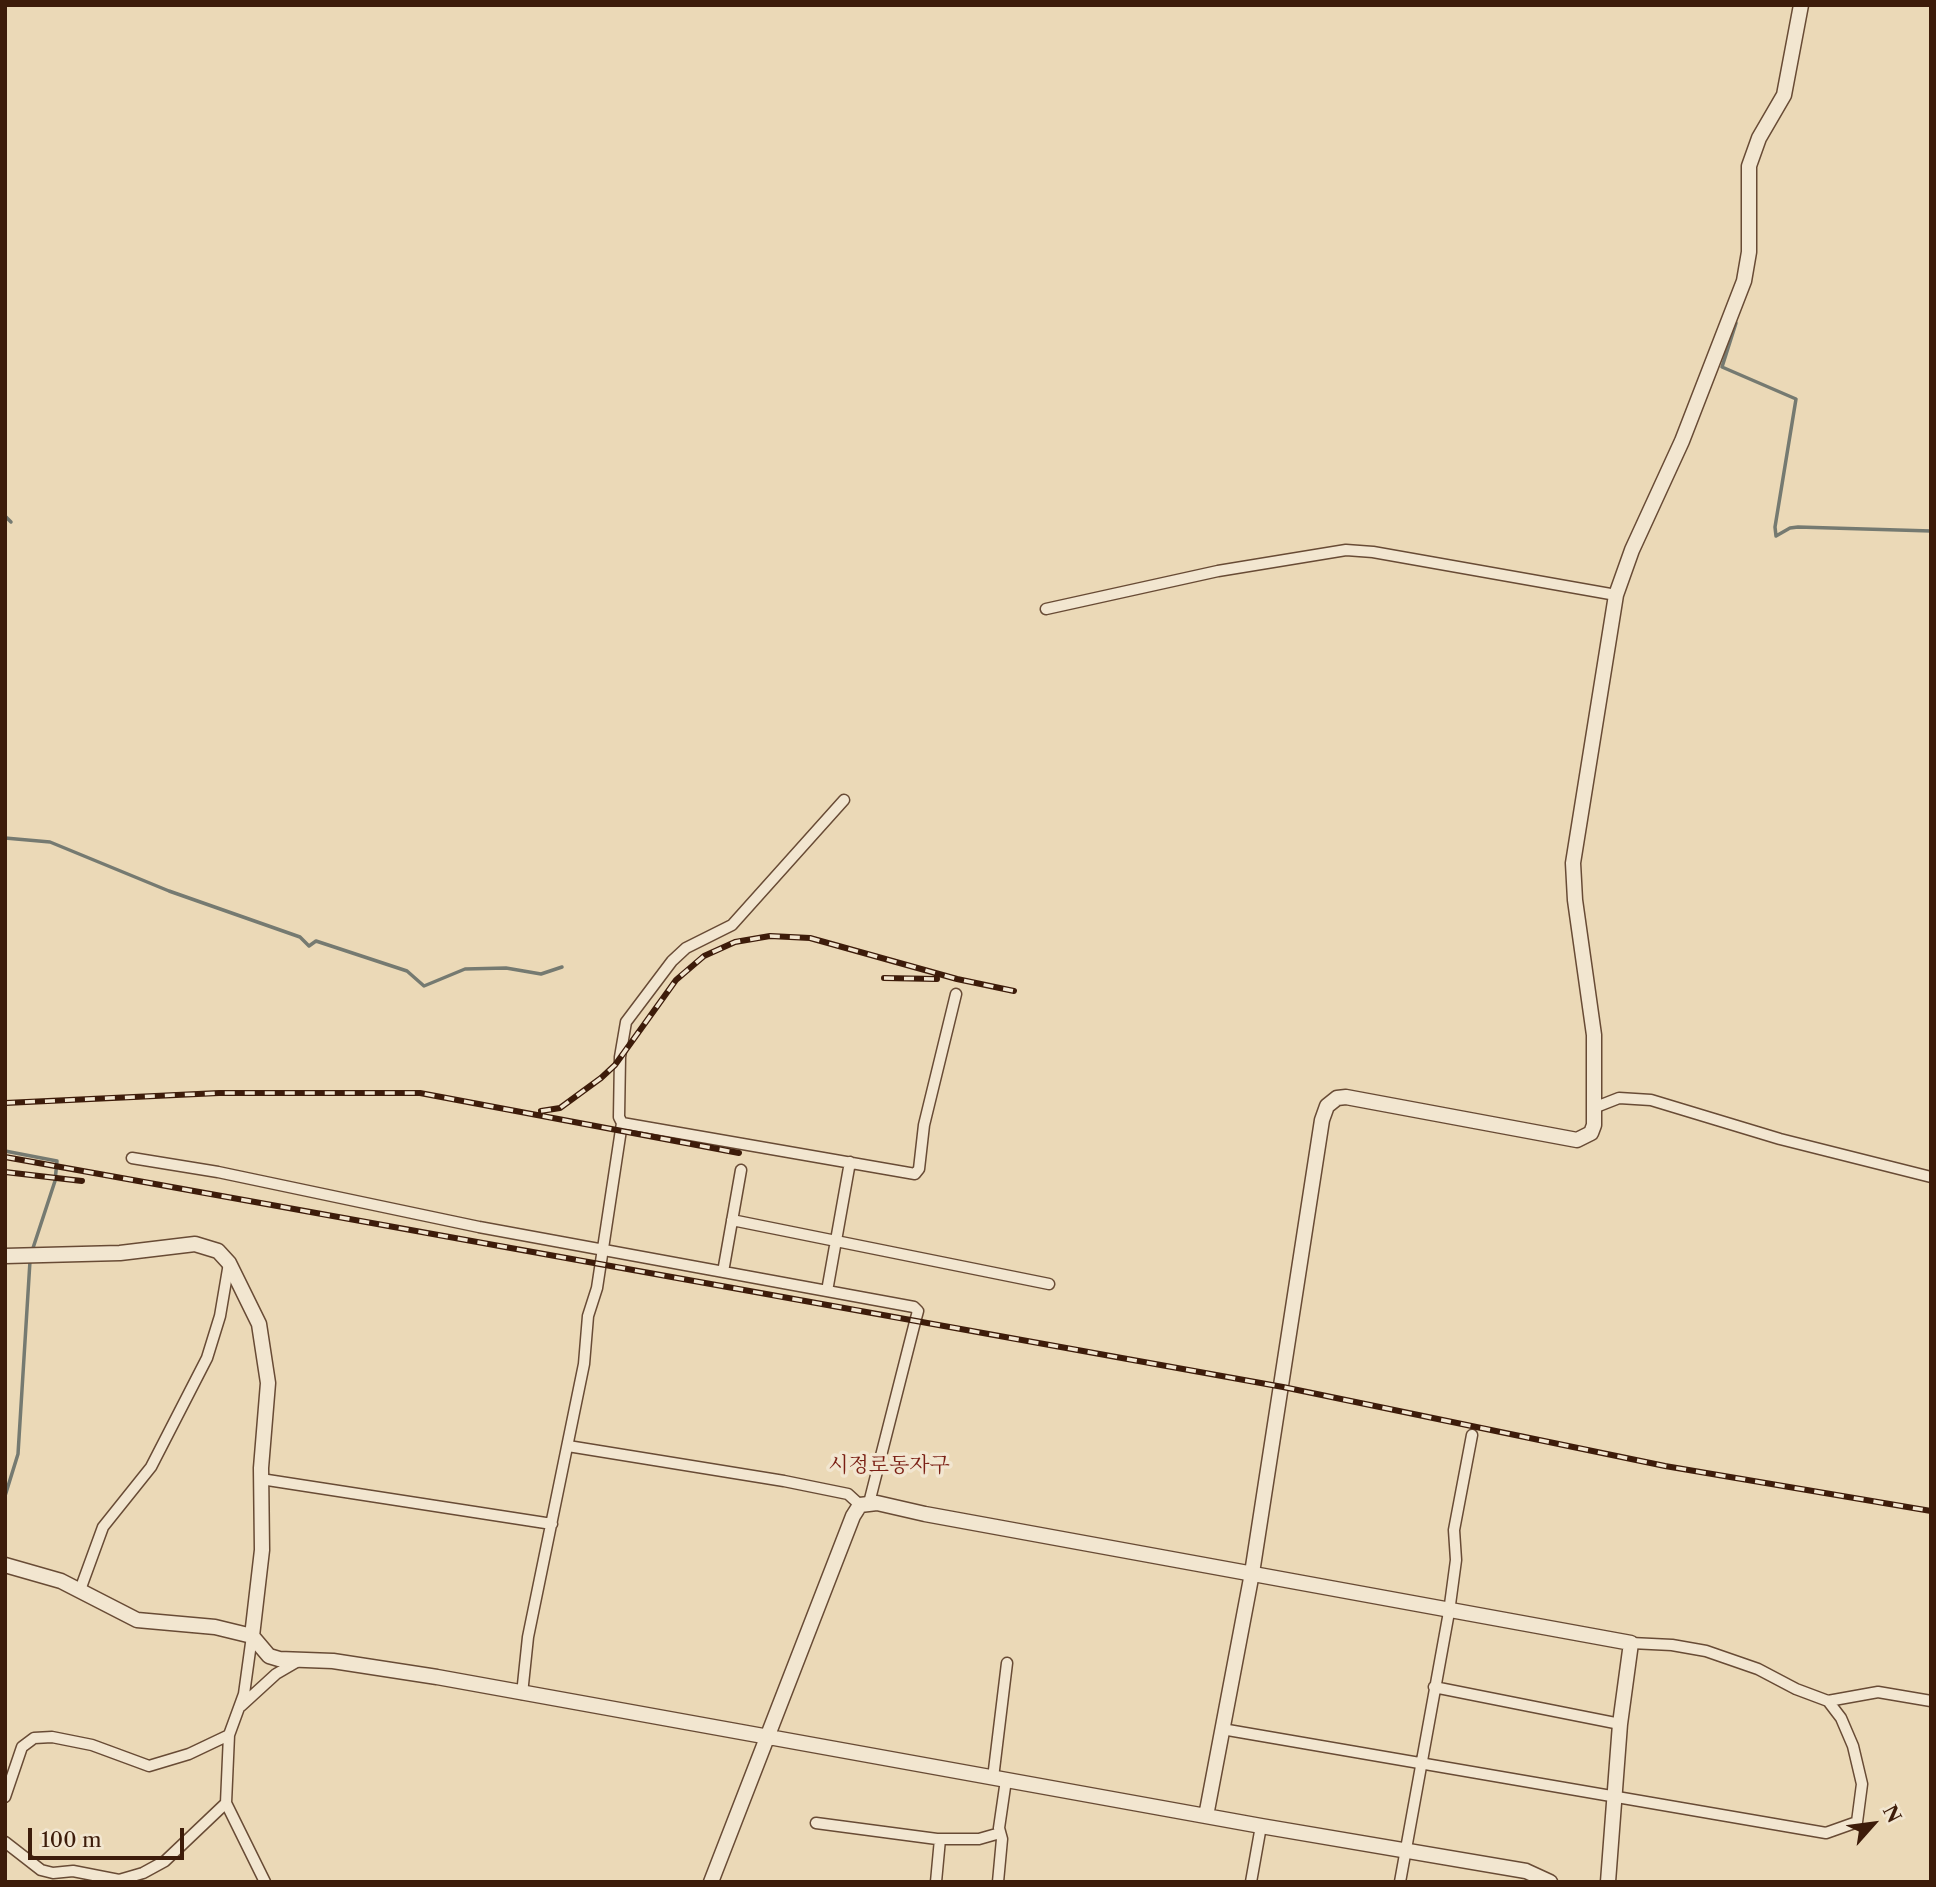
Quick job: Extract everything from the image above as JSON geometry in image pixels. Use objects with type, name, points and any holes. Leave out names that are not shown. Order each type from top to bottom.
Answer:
[{"type":"street","points":[[1206,1816],[1252,1573],[1322,1120],[1327,1106],[1337,1098],[1346,1097],[1577,1140],[1591,1133],[1596,1107],[1594,1035],[1573,863],[1616,595],[1632,550],[1682,441],[1744,281],[1749,252],[1749,166],[1759,138],[1784,95],[1801,5]]},
{"type":"street","points":[[1046,609],[1218,571],[1346,550],[1373,552],[1616,595]]},
{"type":"street","points":[[522,1694],[528,1637],[584,1364],[588,1316],[597,1288],[622,1123],[619,1117],[623,1034],[635,1007],[679,953],[732,925],[845,800]]},
{"type":"street","points":[[622,1123],[917,1172],[924,1125],[956,993]]},
{"type":"street","points":[[1596,1107],[1619,1098],[1651,1100],[1780,1139],[1931,1177]]},
{"type":"street","points":[[132,1158],[231,1175],[479,1227],[907,1304],[918,1311],[864,1504],[852,1516],[711,1882]]},
{"type":"street","points":[[827,1291],[850,1162]]},
{"type":"street","points":[[723,1272],[741,1170]]},
{"type":"street","points":[[732,1220],[1049,1284]]},
{"type":"street","points":[[5,1256],[120,1253],[195,1244],[218,1251],[229,1263],[248,1300],[262,1338],[268,1409],[261,1479],[262,1550],[240,1708],[229,1735],[226,1803],[265,1882]]},
{"type":"street","points":[[80,1590],[103,1527],[151,1467],[207,1358],[220,1316],[229,1263]]},
{"type":"street","points":[[1400,1882],[1449,1612],[1456,1560],[1454,1530],[1472,1435]]},
{"type":"street","points":[[568,1446],[784,1481],[848,1494],[864,1504],[1252,1573],[1449,1612],[1631,1643],[1672,1645],[1706,1651],[1758,1669],[1796,1689],[1828,1700],[1878,1692],[1931,1701]]},
{"type":"street","points":[[261,1479],[552,1524]]},
{"type":"street","points":[[5,1565],[46,1575],[137,1620],[215,1627],[252,1636],[269,1656],[279,1659],[305,1658],[766,1736],[1526,1871],[1550,1882]]},
{"type":"street","points":[[1608,1882],[1620,1724],[1631,1643]]},
{"type":"street","points":[[240,1708],[276,1674],[305,1658]]},
{"type":"street","points":[[998,1882],[1000,1779],[1007,1664]]},
{"type":"street","points":[[1434,1687],[1620,1724]]},
{"type":"street","points":[[1222,1729],[1826,1833],[1857,1822],[1862,1784],[1841,1718],[1828,1700]]},
{"type":"street","points":[[5,1797],[23,1747],[34,1738],[52,1737],[92,1745],[149,1766],[188,1754],[229,1735]]},
{"type":"street","points":[[5,1842],[41,1870],[53,1873],[73,1871],[119,1880],[143,1873],[165,1861],[226,1803]]},
{"type":"street","points":[[816,1823],[940,1839],[979,1839],[1000,1833]]},
{"type":"street","points":[[1251,1882],[1261,1826]]},
{"type":"street","points":[[936,1882],[940,1839]]},
{"type":"waterway","points":[[1736,323],[1722,367],[1796,399],[1775,527],[1776,536],[1790,528],[1798,527],[1931,531]]},
{"type":"waterway","points":[[5,516],[11,522]]},
{"type":"waterway","points":[[5,838],[50,842],[169,891],[300,937],[309,946],[316,941],[407,971],[424,986],[465,969],[506,968],[541,974],[562,967]]},
{"type":"waterway","points":[[5,1151],[57,1161],[55,1181],[33,1248]]},
{"type":"waterway","points":[[5,1496],[18,1454],[30,1261]]},
{"type":"railway","points":[[541,1111],[560,1108],[601,1078],[615,1065],[676,980],[704,956],[735,942],[770,936],[810,938],[957,979],[1014,991]]},
{"type":"railway","points":[[884,978],[937,979]]},
{"type":"railway","points":[[5,1103],[219,1093],[420,1093],[739,1153]]},
{"type":"railway","points":[[5,1157],[1283,1387],[1665,1466],[1931,1511]]},
{"type":"railway","points":[[5,1172],[82,1181]]},
{"type":"district","name":"시정로동자구","points":[[889,1466]]}]
